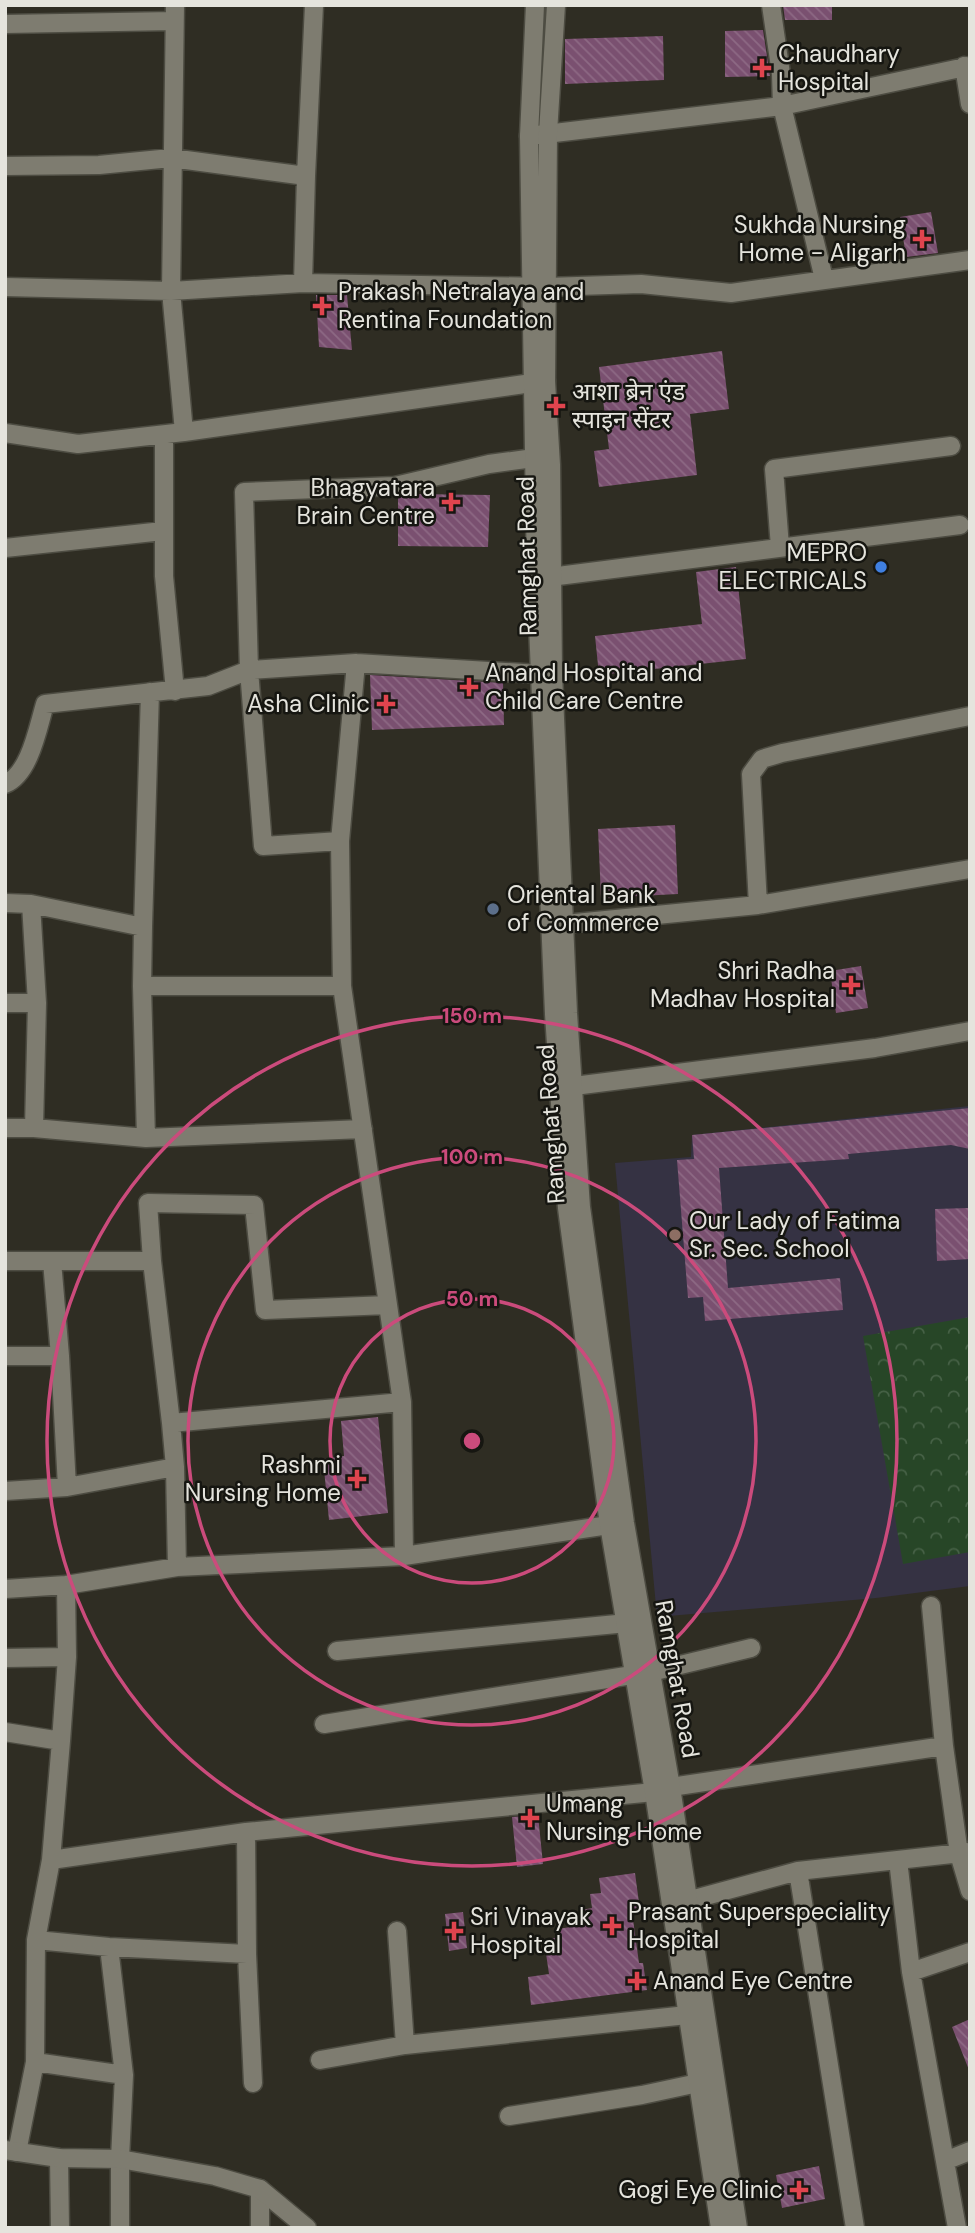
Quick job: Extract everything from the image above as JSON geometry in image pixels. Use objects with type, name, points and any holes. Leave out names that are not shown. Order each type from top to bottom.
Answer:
[{"type":"street","points":[[303,283],[314,5]]},
{"type":"street","name":"Ramghat Road","points":[[535,5],[529,136],[539,286]]},
{"type":"street","name":"Ramghat Road","points":[[556,5],[539,286],[539,382],[534,458],[539,674],[554,1014],[567,1208],[617,1524],[663,1789],[687,1900],[738,2228]]},
{"type":"street","points":[[771,5],[781,74],[782,106],[824,279]]},
{"type":"street","points":[[5,24],[174,13],[171,291],[184,432]]},
{"type":"street","points":[[529,136],[782,106],[967,66],[970,104]]},
{"type":"street","points":[[5,166],[99,165],[172,158],[306,176]]},
{"type":"street","points":[[5,287],[171,291],[303,283],[539,286],[641,284],[731,293],[970,260]]},
{"type":"street","points":[[5,433],[78,444],[164,435],[539,382]]},
{"type":"street","name":"Ramghat Road","points":[[539,382],[551,465],[550,577],[568,1013],[581,1207],[627,1623],[643,1673]]},
{"type":"street","points":[[164,435],[165,594],[174,691]]},
{"type":"street","points":[[780,547],[774,469],[951,446]]},
{"type":"street","points":[[340,841],[263,846],[248,670],[244,492],[395,486],[489,464],[534,458]]},
{"type":"street","points":[[550,577],[960,524]]},
{"type":"street","points":[[5,548],[163,531]]},
{"type":"street","points":[[356,663],[340,841],[342,986],[402,1402],[404,1556]]},
{"type":"street","points":[[5,784],[12,782],[25,766],[45,704],[208,686],[248,670],[356,663],[539,674]]},
{"type":"street","points":[[146,1138],[142,986],[150,692]]},
{"type":"street","points":[[758,905],[751,774],[762,759],[970,716]]},
{"type":"street","points":[[565,924],[758,905],[970,869]]},
{"type":"street","points":[[5,902],[31,904],[143,927]]},
{"type":"street","points":[[31,904],[37,1003],[34,1128]]},
{"type":"street","points":[[142,986],[342,986]]},
{"type":"street","points":[[5,1003],[37,1003]]},
{"type":"street","points":[[574,1086],[875,1048],[970,1031]]},
{"type":"street","points":[[5,1128],[146,1138],[363,1129]]},
{"type":"street","points":[[177,1567],[172,1423],[152,1261],[148,1203],[254,1205],[265,1310],[388,1305]]},
{"type":"street","points":[[5,1261],[152,1261]]},
{"type":"street","points":[[52,1261],[67,1487]]},
{"type":"street","points":[[5,1356],[60,1356]]},
{"type":"street","points":[[172,1423],[402,1402]]},
{"type":"street","points":[[5,1491],[67,1487],[175,1467]]},
{"type":"street","points":[[5,1589],[66,1585],[177,1567],[404,1556],[617,1524]]},
{"type":"street","points":[[66,1585],[67,1657],[51,1860],[36,1940],[34,2062],[11,2151],[59,2158],[120,2159],[215,2176],[260,2189],[307,2228]]},
{"type":"street","points":[[931,1606],[944,1746],[970,1891]]},
{"type":"street","points":[[337,1651],[627,1623]]},
{"type":"street","points":[[324,1724],[643,1673],[751,1648]]},
{"type":"street","points":[[5,1658],[67,1657]]},
{"type":"street","points":[[5,1732],[61,1741]]},
{"type":"street","points":[[51,1860],[246,1832],[663,1789],[944,1746]]},
{"type":"street","name":"Ramghat Road","points":[[663,1789],[687,2015],[720,2228]]},
{"type":"street","points":[[246,1832],[247,1954],[253,2083]]},
{"type":"street","points":[[687,1900],[797,1871],[964,1853]]},
{"type":"street","points":[[898,1860],[911,1972],[957,2228]]},
{"type":"street","points":[[797,1871],[855,2228]]},
{"type":"street","points":[[397,1931],[405,2045]]},
{"type":"street","points":[[36,1940],[109,1947],[247,1954]]},
{"type":"street","points":[[109,1947],[124,2075],[120,2228]]},
{"type":"street","points":[[911,1972],[970,1952]]},
{"type":"street","points":[[320,2060],[405,2045],[687,2015]]},
{"type":"street","points":[[34,2062],[124,2075]]},
{"type":"street","points":[[509,2116],[642,2095],[698,2083]]},
{"type":"street","points":[[945,2161],[970,2151]]},
{"type":"street","points":[[59,2158],[60,2228]]},
{"type":"street","points":[[260,2189],[260,2228]]},
{"type":"shaded area","name":"Our Lady of Fatima Sr. Sec. School","points":[[970,1106],[970,1586],[876,1598],[657,1617],[615,1163],[691,1157],[692,1135]]},
{"type":"green space","points":[[970,1317],[970,1552],[903,1564],[863,1336]]},
{"type":"building","points":[[783,5],[832,5],[832,20],[785,20]]},
{"type":"building","points":[[763,30],[770,76],[725,77],[725,31]]},
{"type":"building","points":[[663,36],[664,80],[565,84],[565,39]]},
{"type":"building","points":[[931,212],[938,253],[906,257],[900,217]]},
{"type":"building","points":[[316,295],[347,295],[352,350],[319,347]]},
{"type":"building","points":[[722,351],[729,409],[690,414],[697,475],[599,487],[594,451],[609,449],[599,367]]},
{"type":"building","points":[[410,494],[490,495],[488,547],[398,546],[398,497]]},
{"type":"building","points":[[736,567],[746,659],[599,675],[595,636],[702,624],[696,572]]},
{"type":"building","points":[[370,675],[503,683],[504,725],[372,730]]},
{"type":"building","points":[[675,825],[678,894],[601,898],[598,829]]},
{"type":"building","points":[[861,966],[868,1008],[836,1013],[830,971]]},
{"type":"building","points":[[970,1108],[970,1149],[951,1145],[848,1154],[849,1159],[719,1168],[728,1288],[840,1278],[843,1310],[705,1321],[703,1297],[688,1298],[677,1160],[694,1159],[692,1135]]},
{"type":"building","points":[[968,1208],[970,1259],[937,1261],[935,1209]]},
{"type":"building","points":[[378,1417],[388,1513],[329,1520],[323,1459],[344,1456],[341,1421]]},
{"type":"building","points":[[538,1815],[543,1864],[517,1867],[512,1817]]},
{"type":"building","points":[[635,1873],[640,1910],[632,1912],[639,1963],[643,1963],[647,1990],[531,2005],[528,1977],[549,1974],[544,1940],[559,1937],[558,1929],[583,1925],[581,1910],[592,1908],[590,1894],[601,1893],[599,1878]]},
{"type":"building","points":[[463,1912],[467,1948],[449,1951],[445,1914]]},
{"type":"building","points":[[970,2019],[970,2070],[969,2070],[952,2027]]},
{"type":"building","points":[[819,2166],[825,2199],[782,2208],[776,2175]]},
{"type":"place","name":"Chaudhary Hospital","points":[[762,68]]},
{"type":"place","name":"Sukhda Nursing Home - Aligarh","points":[[922,239]]},
{"type":"place","name":"Prakash Netralaya and Rentina Foundation","points":[[322,306]]},
{"type":"place","name":"आशा ब्रेन एंड स्पाइन सेंटर","points":[[556,406]]},
{"type":"place","name":"Bhagyatara Brain Centre","points":[[451,502]]},
{"type":"place","name":"MEPRO ELECTRICALS","points":[[881,567]]},
{"type":"place","name":"Anand Hospital and Child Care Centre","points":[[469,687]]},
{"type":"place","name":"Asha Clinic","points":[[386,704]]},
{"type":"place","name":"Oriental Bank of Commerce","points":[[493,909]]},
{"type":"place","name":"Shri Radha Madhav Hospital","points":[[851,985]]},
{"type":"place","name":"Our Lady of Fatima Sr. Sec. School","points":[[675,1235]]},
{"type":"place","name":"Rashmi Nursing Home","points":[[357,1479]]},
{"type":"place","name":"Umang Nursing Home","points":[[530,1818]]},
{"type":"place","name":"Prasant Superspeciality Hospital","points":[[612,1926]]},
{"type":"place","name":"Sri Vinayak Hospital","points":[[454,1931]]},
{"type":"place","name":"Anand Eye Centre","points":[[637,1981]]},
{"type":"place","name":"Gogi Eye Clinic","points":[[799,2190]]}]
